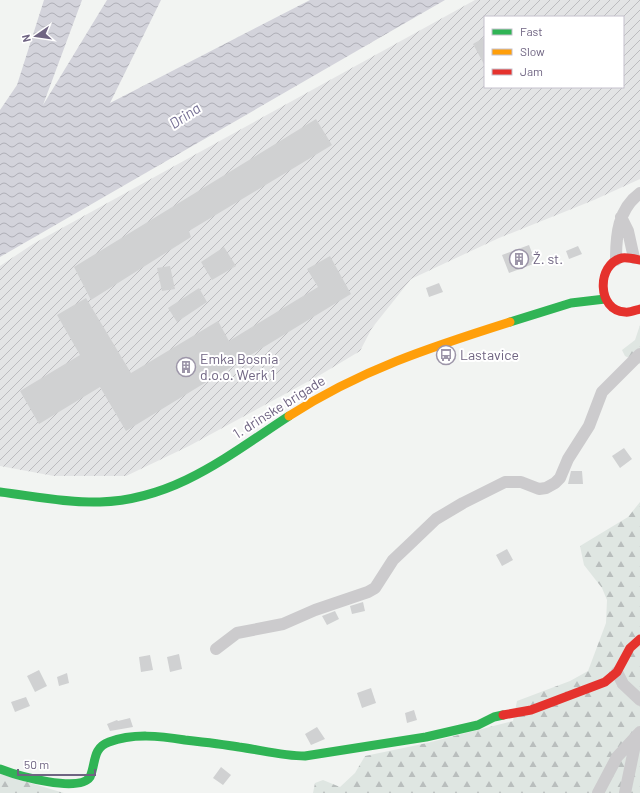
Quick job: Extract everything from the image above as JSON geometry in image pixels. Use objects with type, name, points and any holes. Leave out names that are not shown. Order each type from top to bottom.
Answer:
[{"type":"main road","points":[[637,259],[625,258],[616,260],[606,269],[598,283],[610,306],[627,312],[640,309]]},
{"type":"main road","points":[[571,302],[586,292]]},
{"type":"main road","points":[[571,302],[605,299]]},
{"type":"main road","name":"1. drinske brigade","points":[[0,492],[75,501],[101,502],[151,495],[195,477],[320,396],[388,363],[436,345],[571,302]]},
{"type":"main road","points":[[0,769],[36,782],[65,789],[83,785],[90,778],[96,752],[108,742],[132,736],[164,737],[240,747],[285,756],[305,756],[411,739],[478,725],[494,717],[531,710],[605,682],[617,672],[630,648],[640,639]]},
{"type":"street","points":[[616,260],[616,236],[621,217],[632,199],[640,193]]},
{"type":"street","points":[[621,217],[628,231],[637,259]]},
{"type":"street","points":[[216,649],[237,633],[282,624],[315,610],[368,592],[374,588],[393,560],[436,519],[493,487],[505,482],[515,481],[539,489],[554,483],[560,478],[568,459],[589,426],[602,392],[640,354]]},
{"type":"street","points":[[617,672],[622,684],[640,700]]},
{"type":"street","points":[[598,793],[618,757],[638,733]]},
{"type":"street","points":[[625,793],[638,733]]},
{"type":"shaded area","points":[[475,0],[640,0],[640,179],[594,200],[499,238],[411,279],[372,328],[360,351],[320,375],[189,446],[126,476],[54,476],[0,466],[0,266],[33,244]]},
{"type":"green space","points":[[640,325],[640,364],[625,356],[622,350],[635,340]]},
{"type":"green space","points":[[640,502],[640,793],[313,793],[315,783],[323,780],[340,787],[355,773],[365,756],[427,743],[513,721],[517,701],[570,681],[588,671],[606,623],[607,600],[602,588],[584,565],[580,546],[628,517]]},
{"type":"green space","points":[[0,774],[64,793],[0,793]]},
{"type":"water","name":"Drina","points":[[44,0],[82,0],[43,105],[107,0],[161,0],[110,103],[310,0],[445,0],[0,257],[0,110],[17,85]]},
{"type":"building","points":[[484,38],[484,64],[473,44]]},
{"type":"building","points":[[316,119],[332,145],[189,231],[191,237],[91,300],[74,267]]},
{"type":"building","name":"Ž. st.","points":[[529,245],[536,263],[509,273],[502,255]]},
{"type":"building","points":[[578,246],[582,254],[569,259],[566,251]]},
{"type":"building","points":[[224,247],[236,266],[212,280],[201,262]]},
{"type":"building","name":"Emka Bosnia d.o.o. Werk 1","points":[[330,256],[351,294],[126,431],[100,387],[39,424],[20,391],[80,355],[57,315],[86,298],[131,373],[218,321],[229,341],[318,287],[307,269]]},
{"type":"building","points":[[170,266],[175,289],[162,291],[157,268]]},
{"type":"building","points":[[439,283],[443,292],[429,297],[426,288]]},
{"type":"building","points":[[199,288],[207,302],[177,322],[168,308]]},
{"type":"building","points":[[624,448],[632,459],[620,468],[612,456]]},
{"type":"building","points":[[571,471],[582,471],[583,484],[568,484]]},
{"type":"building","points":[[507,549],[513,560],[502,566],[496,555]]},
{"type":"building","points":[[363,602],[365,611],[352,614],[350,606]]},
{"type":"building","points":[[335,611],[339,619],[327,625],[322,616]]},
{"type":"building","points":[[179,654],[182,669],[170,672],[167,657]]},
{"type":"building","points":[[150,655],[153,670],[141,672],[139,657]]},
{"type":"building","points":[[39,670],[47,686],[35,692],[27,676]]},
{"type":"building","points":[[67,673],[69,683],[59,686],[57,677]]},
{"type":"building","points":[[371,688],[376,703],[362,708],[357,693]]},
{"type":"building","points":[[26,697],[30,706],[15,712],[11,702]]},
{"type":"building","points":[[414,710],[417,720],[407,723],[405,713]]},
{"type":"building","points":[[130,718],[133,727],[110,731],[107,724],[117,720]]},
{"type":"building","points":[[317,727],[325,739],[311,745],[305,734]]},
{"type":"building","points":[[221,767],[231,775],[223,785],[213,778]]},
{"type":"traffic: fast","points":[[510,322],[571,303],[605,299]]},
{"type":"traffic: fast","points":[[0,492],[88,502],[127,499],[153,493],[177,484],[223,460],[289,416]]},
{"type":"traffic: fast","points":[[0,769],[48,782],[84,782],[90,777],[95,757],[100,748],[109,742],[127,737],[166,737],[280,754],[305,756],[426,737],[478,725],[494,717],[503,715]]},
{"type":"traffic: slow","points":[[289,416],[342,385],[396,361],[510,322]]},
{"type":"traffic: jam","points":[[640,260],[622,258],[614,262],[604,277],[603,287],[609,304],[616,310],[630,312],[640,309]]},
{"type":"traffic: jam","points":[[503,715],[531,710],[605,682],[617,672],[630,648],[640,639]]},
{"type":"place","name":"Ž. st.","points":[[519,259]]},
{"type":"place","name":"Lastavice","points":[[446,355]]},
{"type":"place","name":"Emka Bosnia d.o.o. Werk 1","points":[[186,367]]}]
